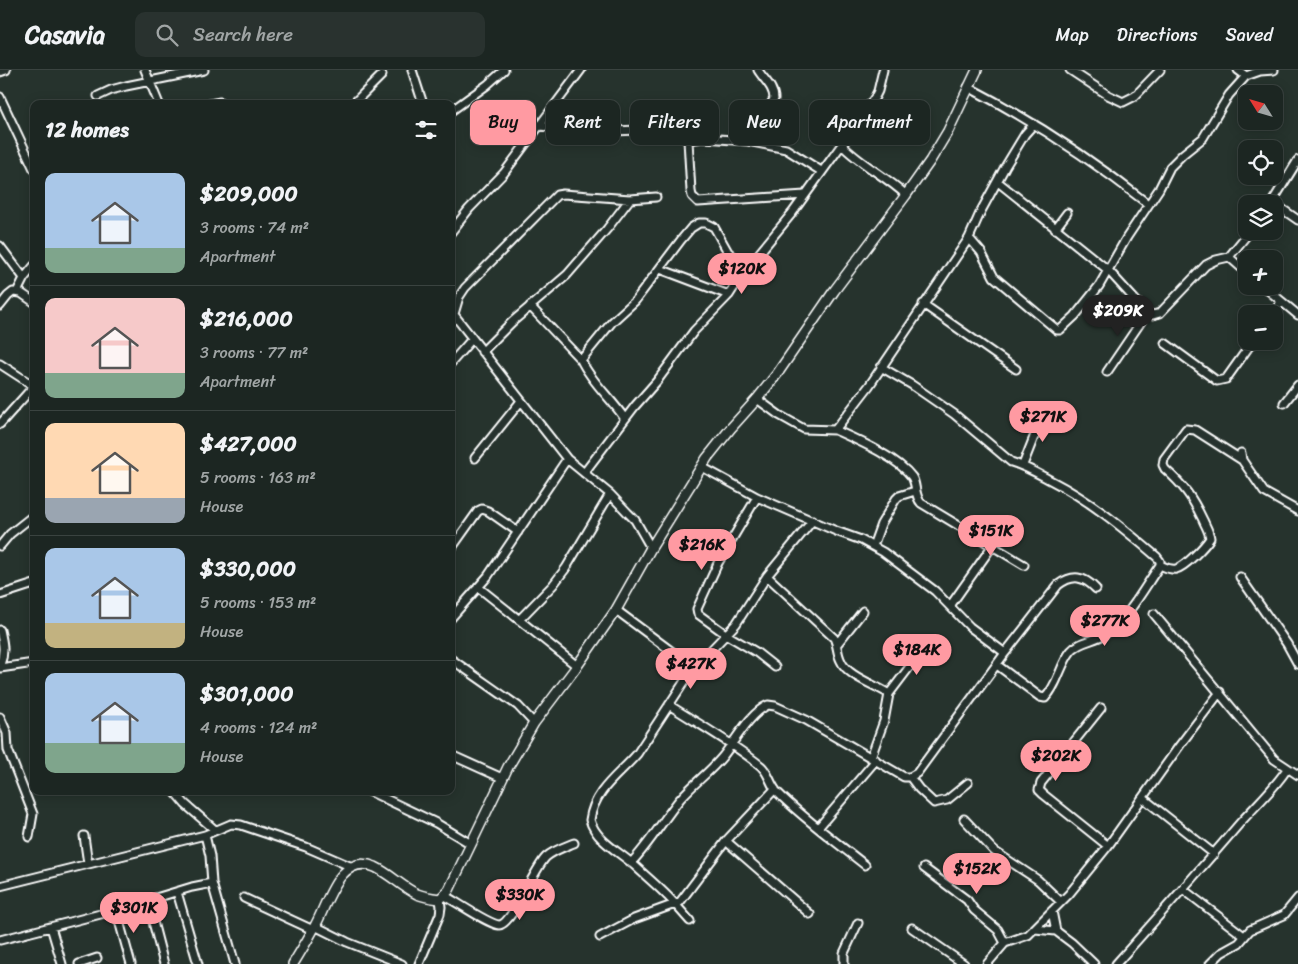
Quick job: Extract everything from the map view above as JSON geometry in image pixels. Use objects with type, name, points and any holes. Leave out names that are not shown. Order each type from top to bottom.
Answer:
[{"type":"street","points":[[0,72],[6,70]]},
{"type":"street","points":[[145,70],[157,100]]},
{"type":"street","points":[[98,96],[111,90],[204,70]]},
{"type":"street","points":[[412,70],[422,100]]},
{"type":"street","points":[[455,108],[504,70]]},
{"type":"street","points":[[455,227],[469,209],[504,173],[581,70]]},
{"type":"street","points":[[758,70],[774,93],[773,100]]},
{"type":"street","points":[[873,100],[878,90],[883,70]]},
{"type":"street","points":[[419,964],[440,914],[442,898],[453,885],[502,778],[534,722],[577,666],[616,610],[651,548],[720,440],[757,399],[799,344],[834,291],[906,195],[941,144],[977,70]]},
{"type":"street","points":[[1070,70],[1108,96],[1123,102],[1135,96],[1160,70]]},
{"type":"street","points":[[1238,70],[1246,76]]},
{"type":"street","points":[[969,238],[981,252],[994,277],[1057,330],[1064,328],[1088,301],[1159,189],[1170,167],[1203,138],[1229,95],[1246,76],[1260,71],[1274,70]]},
{"type":"street","points":[[357,100],[382,75]]},
{"type":"street","points":[[968,87],[1034,124],[1098,165],[1148,204]]},
{"type":"street","points":[[0,96],[30,160]]},
{"type":"street","points":[[835,430],[881,367],[969,238],[981,211],[1014,152],[1034,124]]},
{"type":"street","points":[[539,126],[603,131],[630,130]]},
{"type":"street","points":[[688,145],[691,191],[692,196],[698,202],[805,195]]},
{"type":"street","points":[[767,145],[786,149],[821,171]]},
{"type":"street","points":[[584,473],[694,331],[728,295],[842,145],[854,156],[892,182],[906,195]]},
{"type":"street","points":[[1277,195],[1298,160]]},
{"type":"street","points":[[998,182],[1108,270],[1147,314],[1160,313],[1206,265],[1229,257],[1243,240]]},
{"type":"street","points":[[455,306],[458,297],[465,288],[557,195],[630,199],[656,197]]},
{"type":"street","points":[[482,352],[530,306],[556,286],[607,229],[630,199]]},
{"type":"street","points":[[1283,210],[1298,220]]},
{"type":"street","points":[[1055,229],[1067,213]]},
{"type":"street","points":[[581,360],[612,322],[635,301],[691,228],[702,222],[714,227],[728,252],[748,268]]},
{"type":"street","points":[[0,246],[24,278]]},
{"type":"street","points":[[1229,257],[1238,265]]},
{"type":"street","points":[[660,270],[728,295]]},
{"type":"street","points":[[17,292],[30,271]]},
{"type":"street","points":[[0,306],[13,292],[17,292],[30,300]]},
{"type":"street","points":[[1273,295],[1298,315]]},
{"type":"street","points":[[923,304],[1016,369]]},
{"type":"street","points":[[530,306],[581,360],[588,373],[615,404],[625,419]]},
{"type":"street","points":[[1107,372],[1147,314]]},
{"type":"street","points":[[455,315],[482,352],[568,459],[610,494],[635,520],[651,548]]},
{"type":"street","points":[[455,358],[472,339]]},
{"type":"street","points":[[1165,343],[1218,381],[1226,379],[1247,350]]},
{"type":"street","points":[[0,364],[30,383]]},
{"type":"street","points":[[881,367],[912,385],[954,414],[1011,462],[1022,465],[1071,490],[1115,521],[1160,561],[1160,565],[1130,608],[1112,628],[1099,638],[1077,646],[1070,652],[1057,681],[1045,698],[1040,697],[997,665]]},
{"type":"street","points":[[1284,403],[1298,385]]},
{"type":"street","points":[[0,424],[30,390]]},
{"type":"street","points":[[757,399],[779,416],[804,429],[835,430],[890,458],[912,478],[915,492],[921,503],[1024,565]]},
{"type":"street","points":[[475,458],[521,401]]},
{"type":"street","points":[[1022,465],[1034,437],[1053,415]]},
{"type":"street","points":[[1160,565],[1175,569],[1182,567],[1210,538],[1209,531],[1196,503],[1163,465],[1164,459],[1186,429],[1195,430],[1241,457],[1264,492],[1298,511]]},
{"type":"street","points":[[455,613],[478,587],[568,459]]},
{"type":"street","points":[[702,467],[758,496],[873,546],[917,576],[935,591],[970,627],[1005,653]]},
{"type":"street","points":[[873,546],[881,524],[896,499],[899,496],[915,492]]},
{"type":"street","points":[[519,620],[566,568],[610,494]]},
{"type":"street","points":[[758,496],[718,563],[698,609],[698,614],[726,635],[756,652],[775,667]]},
{"type":"street","points":[[455,543],[478,511],[482,509],[488,511],[518,532]]},
{"type":"street","points":[[0,546],[10,534],[30,518]]},
{"type":"street","points":[[690,921],[675,904],[631,863],[608,845],[593,828],[590,814],[600,792],[637,754],[694,668],[726,635],[767,576],[813,520]]},
{"type":"street","points":[[950,606],[993,545]]},
{"type":"street","points":[[767,576],[834,638],[844,667],[854,675],[890,694]]},
{"type":"street","points":[[631,863],[678,801],[718,762],[757,713],[764,706],[770,704],[806,720],[904,777],[910,777],[918,773],[1005,653],[1058,585],[1066,579],[1077,577],[1084,579],[1096,589]]},
{"type":"street","points":[[1240,577],[1287,644],[1298,664]]},
{"type":"street","points":[[0,595],[30,585]]},
{"type":"street","points":[[478,587],[577,666]]},
{"type":"street","points":[[616,610],[694,668]]},
{"type":"street","points":[[837,644],[863,611]]},
{"type":"street","points":[[1154,614],[1274,760],[1298,774]]},
{"type":"street","points":[[0,630],[4,646],[0,666],[30,663]]},
{"type":"street","points":[[818,828],[873,759],[890,694],[927,644]]},
{"type":"street","points":[[455,662],[518,706],[534,722]]},
{"type":"street","points":[[987,964],[1005,943],[1028,935],[1069,894],[1108,846],[1220,692]]},
{"type":"street","points":[[669,705],[732,745],[763,768],[775,789],[818,828],[866,865]]},
{"type":"street","points":[[1100,708],[1039,788],[1043,794],[1108,846]]},
{"type":"street","points":[[0,717],[7,734],[8,750],[33,814],[30,837]]},
{"type":"street","points":[[0,753],[8,750]]},
{"type":"street","points":[[455,758],[502,778]]},
{"type":"street","points":[[1116,964],[1278,783],[1287,769]]},
{"type":"street","points":[[910,777],[918,789],[934,803],[947,800],[968,783]]},
{"type":"street","points":[[600,937],[634,919],[680,902],[726,841],[775,789]]},
{"type":"street","points":[[177,795],[215,830]]},
{"type":"street","points":[[377,795],[436,823],[471,844]]},
{"type":"street","points":[[1142,798],[1214,854]]},
{"type":"street","points":[[964,818],[994,851],[1038,880],[1061,902]]},
{"type":"street","points":[[0,886],[204,835],[231,824],[241,825],[299,844],[352,867]]},
{"type":"street","points":[[204,835],[210,856],[212,883],[235,964]]},
{"type":"street","points":[[84,836],[88,864]]},
{"type":"street","points":[[726,841],[810,914]]},
{"type":"street","points":[[293,964],[314,928],[336,882],[346,870],[352,867],[372,866],[418,895],[442,898],[498,925],[506,921],[514,910],[544,860],[559,849],[574,843]]},
{"type":"street","points":[[924,868],[967,900],[974,910],[998,930],[1005,943]]},
{"type":"street","points":[[0,940],[212,883]]},
{"type":"street","points":[[1184,890],[1244,936]]},
{"type":"street","points":[[177,892],[198,964]]},
{"type":"street","points":[[244,898],[402,964]]},
{"type":"street","points":[[1210,964],[1221,953],[1239,943],[1257,925],[1284,915],[1298,898]]},
{"type":"street","points":[[147,899],[164,964]]},
{"type":"street","points":[[116,910],[131,964]]},
{"type":"street","points":[[1052,911],[1056,931]]},
{"type":"street","points":[[844,964],[843,957],[846,946],[858,923]]},
{"type":"street","points":[[51,927],[62,964]]},
{"type":"street","points":[[912,928],[964,964]]},
{"type":"street","points":[[1035,929],[1056,931],[1072,943],[1092,964]]},
{"type":"street","points":[[79,964],[97,958]]}]
